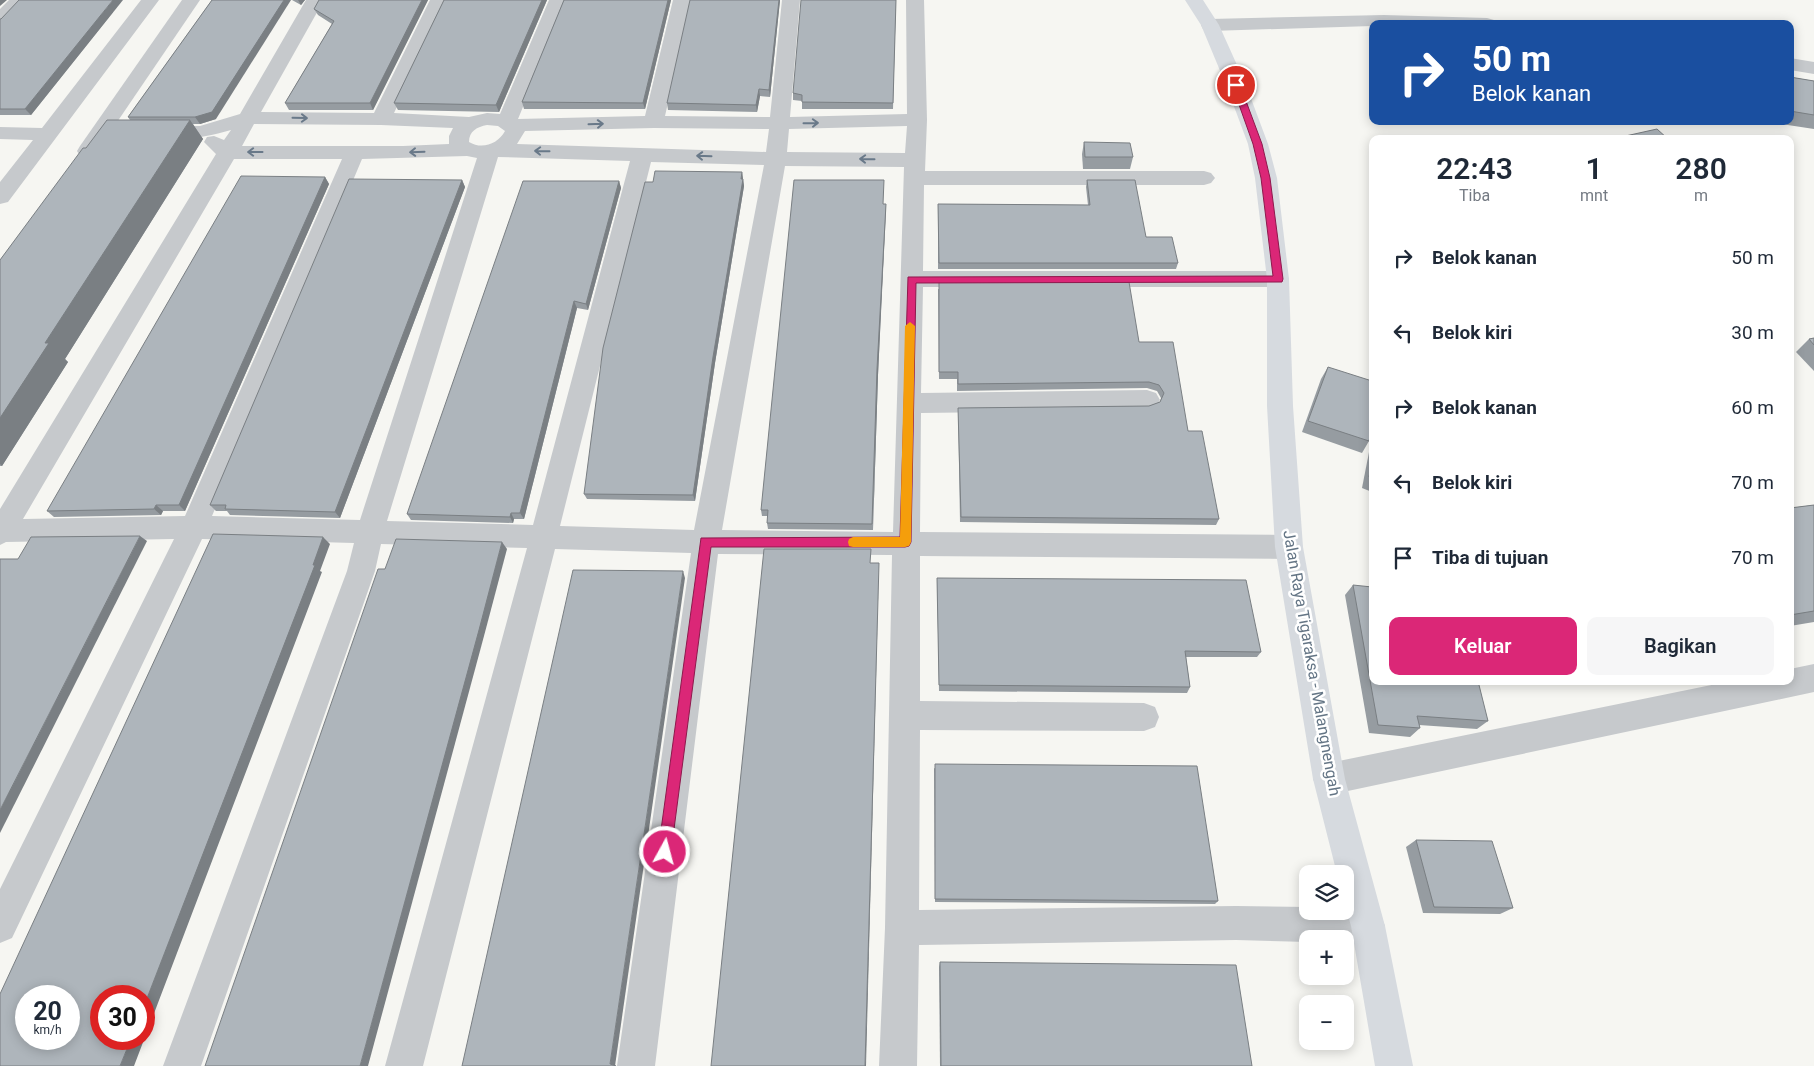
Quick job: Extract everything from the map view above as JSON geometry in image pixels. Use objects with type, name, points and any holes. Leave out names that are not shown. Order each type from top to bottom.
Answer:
[{"type":"main road","name":"Jalan Raya Tigaraksa - Malangnengah","points":[[1194,0],[1210,25],[1236,85],[1258,144],[1266,178],[1278,279],[1280,406],[1289,547],[1329,779],[1368,926],[1394,1066]]},
{"type":"street","points":[[0,20],[19,0]]},
{"type":"street","points":[[0,197],[150,0]]},
{"type":"street","points":[[79,163],[119,132],[191,0]]},
{"type":"street","points":[[0,531],[248,118],[315,0]]},
{"type":"street","points":[[381,119],[440,0]]},
{"type":"street","points":[[510,123],[558,0]]},
{"type":"street","points":[[654,122],[682,0]]},
{"type":"street","points":[[636,1066],[706,542],[776,159],[791,0]]},
{"type":"street","points":[[898,1066],[902,928],[905,542],[917,120],[915,0]]},
{"type":"street","points":[[1372,0],[1384,20]]},
{"type":"street","points":[[1210,25],[1369,20]]},
{"type":"street","points":[[1794,65],[1814,68]]},
{"type":"street","points":[[119,132],[201,132],[248,118],[381,119],[470,123],[489,118],[510,123],[779,123],[917,120]]},
{"type":"street","points":[[470,123],[461,130],[457,138],[459,145],[484,151],[506,145],[513,138],[515,131],[510,123]]},
{"type":"street","points":[[201,132],[226,152],[484,151],[642,154],[776,159],[915,169],[1204,178]]},
{"type":"street","points":[[0,134],[49,134]]},
{"type":"street","points":[[182,1066],[361,571],[370,532],[484,151]]},
{"type":"street","points":[[0,926],[194,527],[355,152]]},
{"type":"street","points":[[404,1066],[544,537],[642,154]]},
{"type":"street","points":[[912,279],[1278,279]]},
{"type":"street","points":[[908,403],[1147,400]]},
{"type":"street","points":[[0,531],[194,527],[706,542],[905,542],[1289,547]]},
{"type":"street","points":[[1794,682],[1814,678]]},
{"type":"street","points":[[1329,779],[1780,685]]},
{"type":"street","points":[[904,715],[1144,717]]},
{"type":"street","points":[[902,928],[1236,923],[1368,926]]},
{"type":"building","points":[[19,0],[113,0],[25,109],[0,109],[0,19]]},
{"type":"building","points":[[212,0],[284,0],[212,112],[195,117],[128,117]]},
{"type":"building","points":[[319,0],[422,0],[370,103],[285,103],[334,21],[314,9]]},
{"type":"building","points":[[444,0],[542,0],[496,105],[394,103]]},
{"type":"building","points":[[564,0],[668,0],[643,103],[522,102]]},
{"type":"building","points":[[690,0],[779,0],[769,90],[759,89],[756,105],[667,103]]},
{"type":"building","points":[[801,0],[896,0],[893,103],[802,102],[802,95],[793,93]]},
{"type":"building","points":[[1794,78],[1814,81],[1814,115],[1794,112]]},
{"type":"building","points":[[107,120],[190,120],[45,343],[49,343],[0,418],[0,260],[83,148],[86,148]]},
{"type":"building","points":[[1657,129],[1664,135],[1630,135]]},
{"type":"building","points":[[1084,142],[1130,143],[1133,157],[1085,157]]},
{"type":"building","points":[[655,171],[742,172],[741,179],[743,179],[713,357],[693,495],[584,494],[603,348],[645,182],[653,182]]},
{"type":"building","points":[[241,176],[325,177],[179,505],[156,505],[154,509],[47,511]]},
{"type":"building","points":[[349,179],[462,180],[335,512],[225,509],[226,505],[210,505]]},
{"type":"building","points":[[794,180],[884,180],[883,204],[886,204],[877,369],[872,524],[767,523],[768,510],[761,510]]},
{"type":"building","points":[[1087,180],[1135,180],[1146,237],[1172,237],[1178,263],[939,263],[938,204],[1090,205]]},
{"type":"building","points":[[523,181],[619,181],[586,304],[574,301],[520,513],[511,513],[510,517],[407,514]]},
{"type":"building","points":[[939,282],[1129,282],[1139,342],[1173,342],[1188,431],[1202,431],[1219,519],[961,517],[958,408],[1149,406],[1160,402],[1164,393],[1159,385],[1149,382],[958,384],[958,372],[939,372]]},
{"type":"building","points":[[1814,338],[1814,345],[1809,339]]},
{"type":"building","points":[[1328,367],[1369,380],[1369,441],[1308,421]]},
{"type":"building","points":[[1814,505],[1814,611],[1794,614],[1794,508]]},
{"type":"building","points":[[213,534],[323,537],[313,565],[315,565],[152,985],[90,985],[90,1050],[127,1050],[120,1066],[0,1066],[0,994]]},
{"type":"building","points":[[140,536],[0,810],[0,559],[18,559],[31,537]]},
{"type":"building","points":[[396,539],[502,542],[360,1066],[205,1066],[378,569],[385,569]]},
{"type":"building","points":[[764,549],[871,549],[870,563],[879,563],[865,1066],[711,1066]]},
{"type":"building","points":[[573,570],[683,571],[610,1064],[616,1066],[462,1066]]},
{"type":"building","points":[[937,578],[1246,580],[1261,652],[1185,651],[1190,687],[939,685]]},
{"type":"building","points":[[1353,585],[1369,587],[1369,675]]},
{"type":"building","points":[[1371,685],[1479,685],[1488,721],[1417,716],[1420,728],[1378,725]]},
{"type":"building","points":[[935,764],[1197,766],[1218,901],[935,899]]},
{"type":"building","points":[[1416,840],[1492,841],[1513,908],[1434,907]]},
{"type":"building","points":[[940,962],[1236,965],[1252,1066],[941,1066]]},
{"type":"slow traffic","points":[[853,542],[905,542],[910,326]]},
{"type":"route","points":[[665,852],[706,542],[905,542],[912,279],[1278,279],[1266,178],[1258,144],[1236,85]]}]
